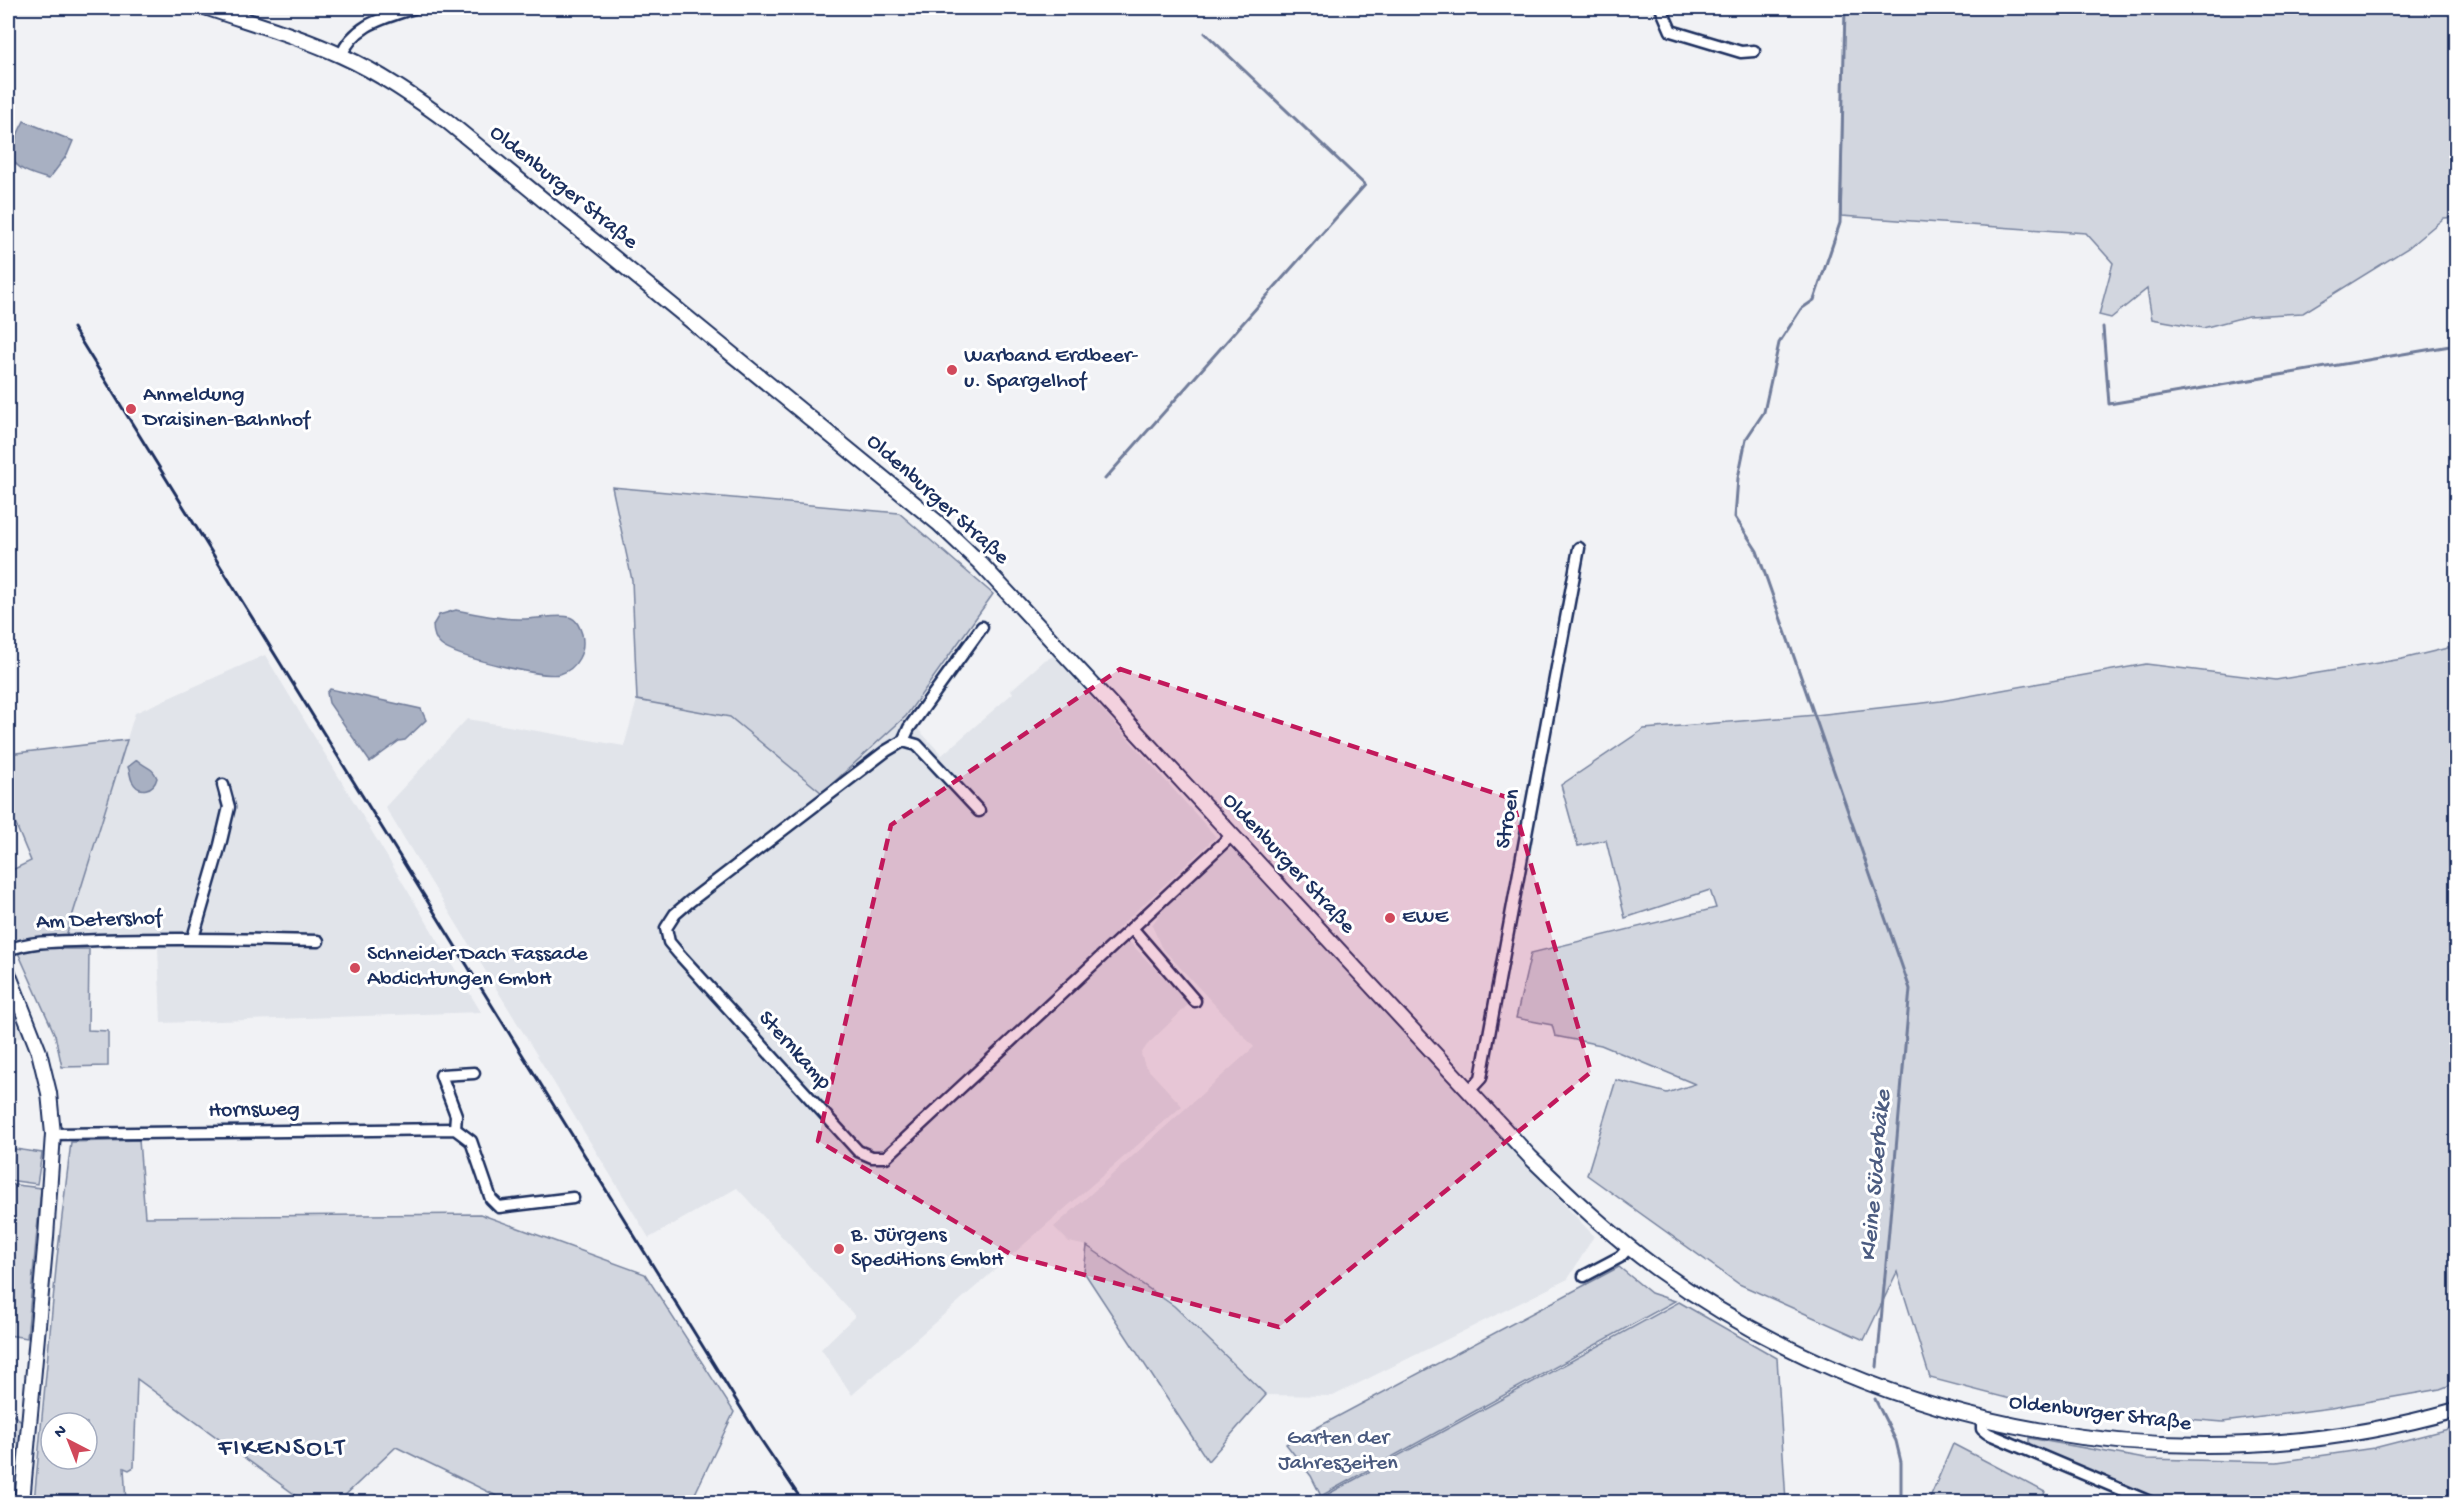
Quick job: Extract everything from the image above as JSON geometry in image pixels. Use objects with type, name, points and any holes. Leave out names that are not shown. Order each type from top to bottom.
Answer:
[{"type":"main road","name":"Oldenburger Straße","points":[[208,8],[341,56],[386,79],[447,121],[938,523],[980,563],[1531,1158],[1629,1247],[1658,1269],[1723,1311],[1849,1375],[1903,1396],[1982,1420],[2073,1436],[2196,1447],[2277,1443],[2353,1433],[2457,1410]]},
{"type":"main road","points":[[8,973],[39,1052],[49,1093],[53,1134],[22,1503]]},
{"type":"street","points":[[341,56],[347,42],[366,25],[414,8]]},
{"type":"street","points":[[1662,8],[1671,31],[1741,52],[1754,51]]},
{"type":"street","name":"Stroen","points":[[1469,1091],[1481,1078],[1579,548]]},
{"type":"street","name":"Sternkamp","points":[[982,627],[909,728],[903,741],[886,751],[689,902],[675,914],[666,928],[669,942],[679,954],[858,1151],[872,1157],[886,1157],[1232,835]]},
{"type":"street","points":[[903,741],[917,745],[979,811]]},
{"type":"street","name":"Am Detershof","points":[[193,938],[229,807],[223,785]]},
{"type":"street","points":[[1132,928],[1195,1001]]},
{"type":"street","name":"Am Detershof","points":[[8,950],[26,943],[193,938],[318,941]]},
{"type":"street","points":[[474,1073],[441,1075],[456,1115],[454,1129],[471,1141],[491,1199],[499,1207],[573,1198]]},
{"type":"street","name":"Hornsweg","points":[[53,1134],[454,1129]]},
{"type":"street","points":[[1584,1276],[1620,1257],[1629,1247]]},
{"type":"street","points":[[1982,1420],[1982,1429],[1987,1433],[2150,1503]]},
{"type":"highlighted area","points":[[1120,669],[1512,799],[1591,1072],[1279,1327],[1014,1256],[818,1141],[891,825]]},
{"type":"shaded area","points":[[265,655],[481,1012],[161,1023],[158,948],[62,949],[135,713]]},
{"type":"shaded area","points":[[1054,656],[1216,837],[1117,929],[1189,1004],[1147,1045],[1141,1054],[1145,1066],[1182,1106],[852,1395],[821,1349],[855,1316],[737,1188],[649,1238],[385,807],[467,719],[624,746],[637,700],[730,717],[822,793],[906,716],[942,755],[1013,693],[1011,690],[1045,660]]},
{"type":"shaded area","points":[[1230,847],[1594,1236],[1568,1279],[1333,1396],[1266,1395],[1174,1306],[1087,1246],[1069,1242],[1054,1227],[1254,1047],[1161,947],[1152,925],[1165,906]]},
{"type":"shaded area","points":[[8,999],[24,1036],[8,1042]]},
{"type":"green space","points":[[1845,8],[2456,8],[2456,217],[2444,218],[2408,248],[2303,313],[2248,316],[2203,328],[2152,319],[2147,289],[2111,318],[2099,315],[2113,263],[2086,233],[1841,216]]},
{"type":"green space","points":[[612,487],[899,513],[993,594],[906,716],[822,793],[730,717],[637,700],[632,580]]},
{"type":"green space","points":[[2456,646],[2456,1383],[2440,1389],[2331,1408],[2223,1422],[2041,1407],[1930,1378],[1897,1272],[1864,1340],[1739,1284],[1587,1175],[1616,1080],[1667,1093],[1695,1084],[1601,1045],[1555,1036],[1552,1025],[1516,1018],[1531,953],[1716,908],[1710,890],[1625,918],[1606,840],[1578,846],[1561,785],[1644,729],[1816,715],[1941,701],[2146,664],[2276,680],[2402,659]]},
{"type":"green space","points":[[127,740],[62,949],[89,949],[88,1030],[108,1031],[108,1066],[62,1067],[55,1035],[8,930],[8,872],[31,861],[8,806],[8,754]]},
{"type":"green space","points":[[139,1140],[145,1217],[480,1214],[645,1274],[734,1412],[691,1502],[509,1502],[396,1447],[338,1502],[305,1502],[137,1379],[134,1467],[129,1470],[124,1468],[126,1502],[34,1502],[39,1449],[39,1471],[99,1471],[99,1411],[43,1411],[71,1142]]},
{"type":"green space","points":[[8,1148],[42,1153],[37,1184],[8,1180]]},
{"type":"green space","points":[[8,1184],[41,1188],[27,1338],[8,1335]]},
{"type":"green space","points":[[1087,1246],[1174,1306],[1266,1395],[1208,1461],[1084,1272]]},
{"type":"green space","name":"Garten der Jahreszeiten","points":[[1619,1267],[1651,1293],[1675,1301],[1321,1496],[1311,1476],[1286,1444]]},
{"type":"green space","points":[[1679,1302],[1777,1358],[1786,1502],[1322,1502],[1321,1498]]},
{"type":"green space","points":[[8,1412],[22,1421],[20,1450],[8,1447]]},
{"type":"green space","points":[[2456,1427],[2456,1502],[2159,1502],[2029,1446],[2029,1438],[2145,1459],[2277,1462],[2374,1448]]},
{"type":"green space","points":[[1953,1444],[2045,1492],[2040,1502],[1928,1502]]},
{"type":"water","points":[[24,121],[73,141],[67,155],[49,179],[25,171],[14,160],[12,153],[14,145]]},
{"type":"water","points":[[456,610],[511,619],[559,616],[572,618],[579,627],[583,640],[579,659],[566,672],[560,674],[536,673],[480,661],[449,650],[436,639],[433,625],[439,615]]},
{"type":"water","points":[[330,689],[421,709],[426,720],[405,740],[399,741],[370,762],[329,703],[327,693]]},
{"type":"water","points":[[137,760],[151,769],[157,778],[150,788],[138,788],[132,781],[128,767]]},
{"type":"waterway","points":[[1845,8],[1840,223],[1814,300],[1801,309],[1779,343],[1764,412],[1746,439],[1738,478],[1735,517],[1757,551],[1910,989],[1877,1367]]},
{"type":"waterway","points":[[1105,479],[1365,185],[1205,33]]},
{"type":"waterway","points":[[2103,327],[2109,404],[2456,345]]},
{"type":"waterway","name":"Kleine Süderbäke","points":[[1875,1399],[1896,1441],[1901,1462],[1901,1502]]},
{"type":"railway","points":[[73,328],[757,1434],[803,1502]]},
{"type":"place","name":"Warband Erdbeer- u. Spargelhof","points":[[952,370]]},
{"type":"place","name":"Anmeldung Draisinen-Bahnhof","points":[[131,409]]},
{"type":"place","name":"EWE","points":[[1390,918]]},
{"type":"place","name":"Schneider Dach Fassade Abdichtungen GmbH","points":[[355,968]]},
{"type":"place","name":"B. Jürgens Speditions GmbH","points":[[839,1249]]},
{"type":"district","name":"FIKENSOLT","points":[[282,1449]]}]
